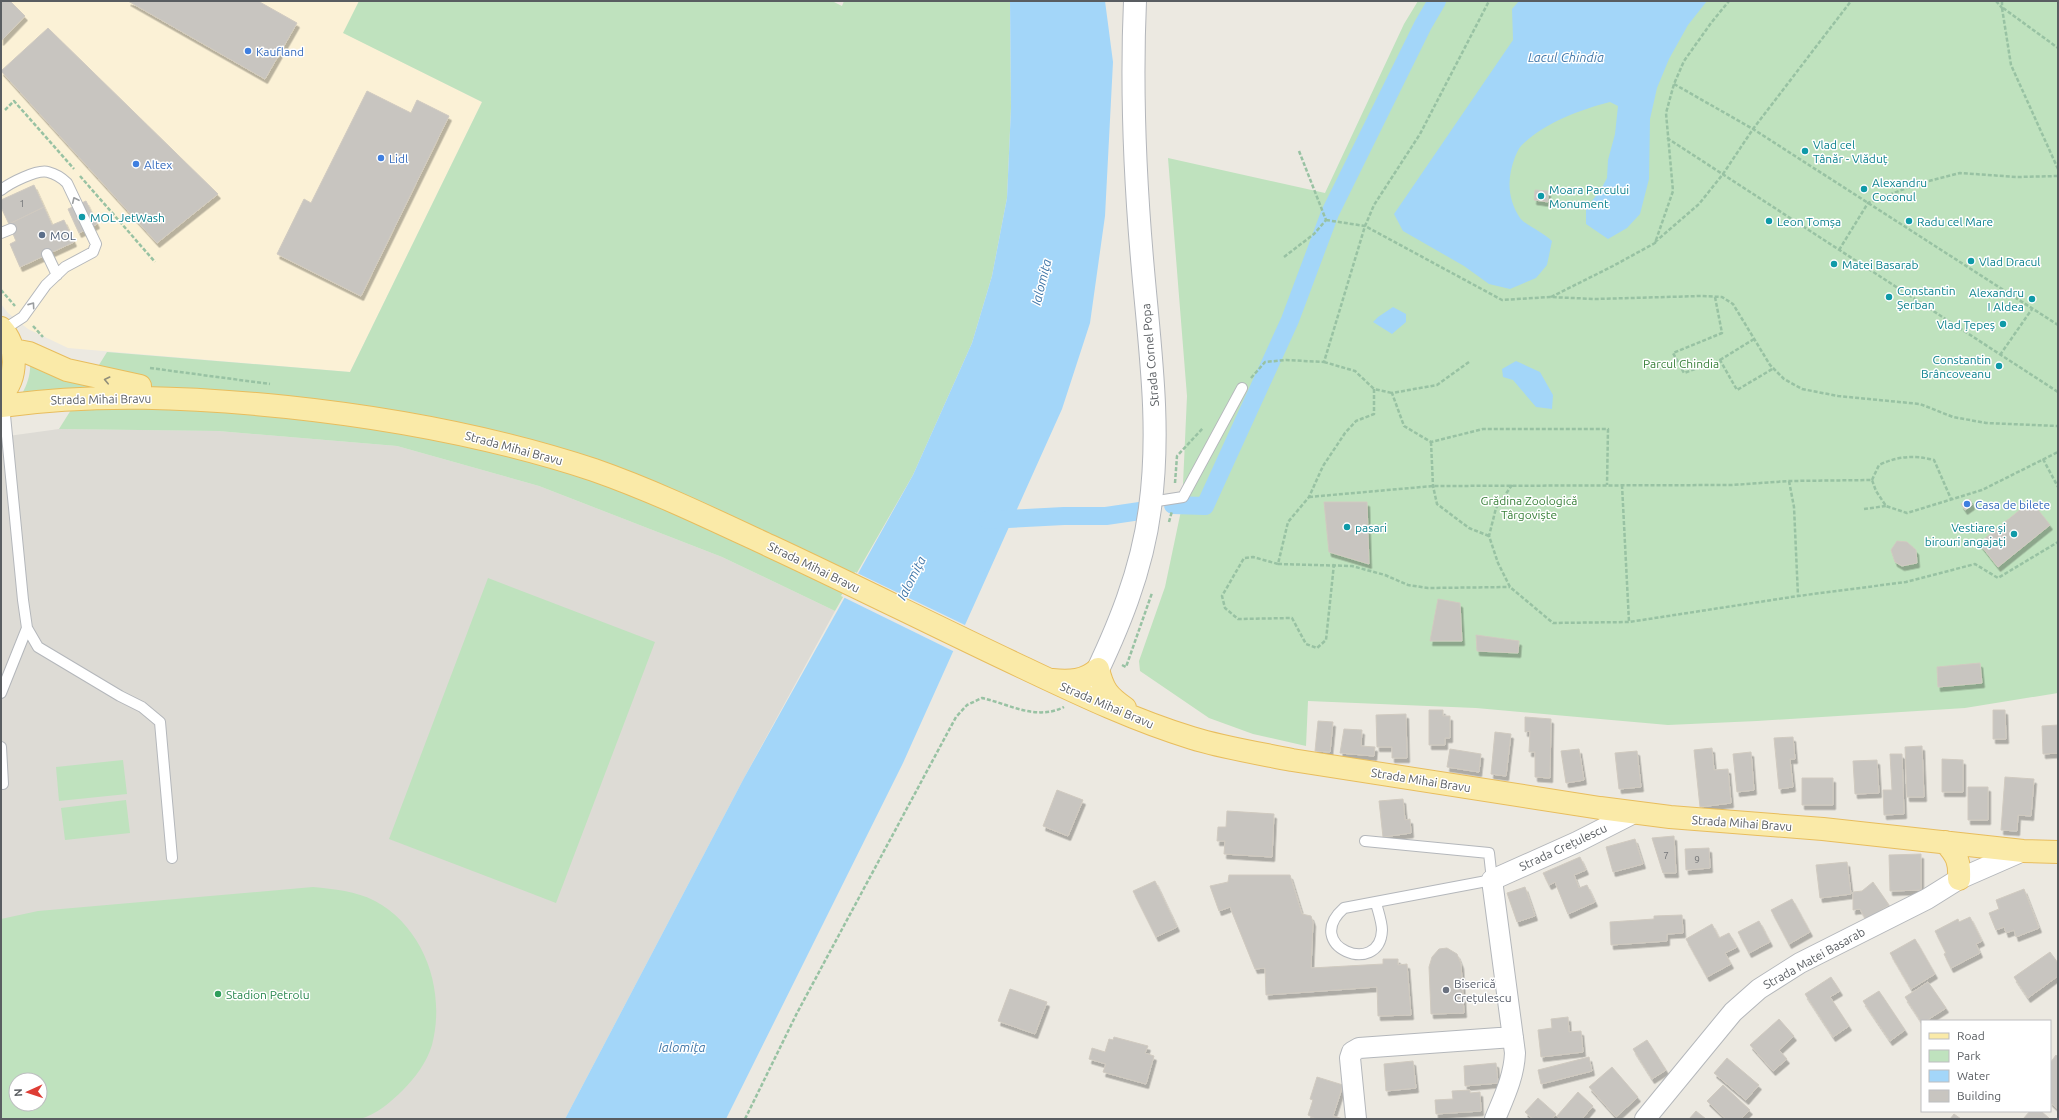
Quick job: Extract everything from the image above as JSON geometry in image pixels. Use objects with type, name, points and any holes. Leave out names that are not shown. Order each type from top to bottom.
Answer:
[{"type":"main road","name":"Strada Cornel Popa","points":[[1085,697],[1130,595],[1143,548],[1151,502],[1155,424],[1136,163],[1134,94],[1135,1]]},
{"type":"main road","points":[[2,329],[13,350],[14,364],[12,379],[2,402]]},
{"type":"main road","name":"Strada Mihai Bravu","points":[[13,350],[29,353],[55,365],[90,376],[200,398],[363,416],[447,430],[493,441],[574,464],[637,486],[771,546],[1085,697],[1146,722],[1210,743],[1292,760],[1634,813],[1823,829],[1945,842],[2000,852],[2058,852]]},
{"type":"main road","name":"Strada Mihai Bravu","points":[[2,402],[85,397],[200,398]]},
{"type":"main road","points":[[1048,680],[1074,681],[1085,678],[1098,669],[1101,682],[1108,694],[1146,722]]},
{"type":"main road","points":[[1945,842],[1958,857],[1960,866],[1959,879]]},
{"type":"street","name":"Strada Crețulescu","points":[[1492,880],[1576,842],[1634,813]]},
{"type":"street","name":"Strada Matei Basarab","points":[[1645,1119],[1733,1012],[1759,989],[1800,963],[1927,899],[2000,852]]},
{"type":"street","points":[[1492,880],[1513,1037],[1514,1068],[1494,1119]]},
{"type":"street","points":[[1356,1119],[1350,1058],[1352,1052],[1359,1048],[1513,1037]]},
{"type":"lane","points":[[1,190],[36,173],[47,171],[59,176],[67,183],[96,244],[96,249],[93,252],[65,267],[46,285],[24,317],[2,329]]},
{"type":"lane","points":[[1,234],[11,229]]},
{"type":"lane","points":[[47,254],[57,275]]},
{"type":"lane","points":[[1151,502],[1183,497],[1242,388]]},
{"type":"lane","points":[[2,402],[27,628],[38,647],[120,696],[142,707],[160,722],[172,858]]},
{"type":"lane","points":[[1,693],[27,628]]},
{"type":"lane","points":[[1,747],[3,784]]},
{"type":"lane","points":[[1365,841],[1489,853],[1492,880],[1344,908],[1336,915],[1332,924],[1332,935],[1336,945],[1344,952],[1355,955],[1365,954],[1374,949],[1380,940],[1382,929],[1376,903]]},
{"type":"path","points":[[1324,362],[1366,226],[1374,205],[1420,134],[1489,1]]},
{"type":"path","points":[[1655,243],[1673,191],[1667,138],[1666,113],[1674,84],[1684,60],[1729,1]]},
{"type":"path","points":[[1550,297],[1613,266],[1655,243],[1699,204],[1723,174],[1753,129],[1851,1]]},
{"type":"path","points":[[1996,1],[2002,8],[2058,48]]},
{"type":"path","points":[[2002,1],[2011,65],[2058,169]]},
{"type":"path","points":[[1674,84],[1753,129],[2058,325]]},
{"type":"path","points":[[1667,138],[2058,392]]},
{"type":"path","points":[[1300,151],[1326,220]]},
{"type":"path","points":[[1838,250],[1868,203],[1917,184],[1960,173],[2017,177],[2058,176]]},
{"type":"path","points":[[1326,220],[1366,226],[1502,300],[1550,297],[1596,299],[1722,297],[1733,304],[1774,368],[1784,379],[1802,389],[1838,396],[1920,404],[1953,418],[1986,424],[2058,426]]},
{"type":"path","points":[[1284,257],[1314,234],[1326,220]]},
{"type":"path","points":[[1715,297],[1722,333],[1673,353],[1684,373],[1720,360],[1754,339]]},
{"type":"path","points":[[2000,354],[2032,309]]},
{"type":"path","points":[[1265,362],[1286,360],[1324,362],[1355,371],[1374,389],[1392,393],[1437,385],[1469,362]]},
{"type":"path","points":[[1720,360],[1737,390],[1774,368]]},
{"type":"path","points":[[1278,564],[1288,522],[1309,497],[1323,466],[1345,433],[1356,421],[1374,414],[1374,389]]},
{"type":"path","points":[[1392,393],[1404,426],[1431,442],[1483,429],[1608,429],[1607,485]]},
{"type":"path","points":[[1431,442],[1433,486],[1437,504],[1469,528],[1489,536]]},
{"type":"path","points":[[1864,509],[1886,506],[1907,513],[1982,490],[2058,452]]},
{"type":"path","points":[[1886,506],[1876,491],[1872,480],[1879,465],[1894,458],[1919,456],[1934,460],[1951,499]]},
{"type":"path","points":[[2043,459],[2058,487]]},
{"type":"path","points":[[1309,497],[1433,486],[1732,485],[1789,481],[1872,480]]},
{"type":"path","points":[[1789,481],[1794,507],[1798,596]]},
{"type":"path","points":[[1513,485],[1496,508],[1489,536],[1498,563],[1510,587],[1553,623],[1629,622],[1798,596],[1906,582],[1975,564],[1998,578],[2058,542]]},
{"type":"path","points":[[1622,485],[1629,622]]},
{"type":"path","points":[[1334,564],[1326,640],[1317,648],[1306,644],[1292,618],[1238,619],[1225,608],[1222,596],[1244,558],[1253,557],[1278,564],[1334,564],[1352,566],[1385,575],[1408,585],[1428,588],[1510,587]]},
{"type":"path","points":[[745,1119],[797,1013],[956,717],[967,706],[982,698],[1025,712],[1042,713],[1054,712],[1085,697]]},
{"type":"shaded area","points":[[1,1],[359,1],[344,33],[482,102],[350,372],[68,348],[28,329],[8,313],[1,304]]},
{"type":"shaded area","points":[[59,429],[218,431],[397,446],[539,486],[722,557],[835,611],[744,778],[565,1119],[1,1119],[1,437]]},
{"type":"green space","points":[[359,1],[832,1],[842,6],[844,1],[1010,1],[1011,108],[1007,198],[992,276],[972,343],[913,475],[835,611],[722,557],[539,486],[397,446],[218,431],[59,429],[81,394],[22,394],[29,378],[30,360],[89,381],[107,352],[350,372],[482,102],[343,33]]},
{"type":"green space","name":"Parcul Chindia","points":[[1418,1],[2058,1],[2058,693],[1965,708],[1668,725],[1476,708],[1308,701],[1306,746],[1253,734],[1209,718],[1140,671],[1139,661],[1165,587],[1182,506],[1187,396],[1168,158],[1325,193],[1404,24]]},
{"type":"green space","points":[[488,578],[655,642],[556,903],[389,839]]},
{"type":"green space","points":[[123,760],[127,794],[59,801],[56,767]]},
{"type":"green space","points":[[126,800],[130,833],[65,840],[61,808]]},
{"type":"green space","name":"Stadion Petrolu","points":[[313,887],[360,895],[375,901],[392,913],[407,927],[419,944],[428,963],[436,1004],[436,1024],[432,1045],[424,1064],[399,1094],[378,1111],[360,1119],[1,1119],[1,919],[38,911]]},
{"type":"water","name":"Ialomița","points":[[1010,1],[1105,1],[1113,62],[1105,216],[1090,323],[1062,409],[903,763],[726,1119],[565,1119],[744,778],[913,475],[972,343],[992,276],[1007,198],[1011,108]]},
{"type":"water","name":"Lacul Chindia","points":[[1519,1],[1707,1],[1688,25],[1669,59],[1657,88],[1650,119],[1649,179],[1640,214],[1627,228],[1608,239],[1586,224],[1586,208],[1600,191],[1607,178],[1608,160],[1615,134],[1618,106],[1610,102],[1562,118],[1540,131],[1519,148],[1512,165],[1510,180],[1513,203],[1522,220],[1552,241],[1547,265],[1536,278],[1510,289],[1489,284],[1464,266],[1403,231],[1394,214],[1513,40],[1512,9]]},
{"type":"water","points":[[1393,307],[1406,314],[1406,322],[1392,334],[1373,322]]},
{"type":"water","points":[[1516,361],[1540,372],[1553,395],[1552,409],[1536,407],[1513,380],[1503,377],[1502,369]]},
{"type":"pier","points":[[855,572],[967,626],[955,652],[841,596]]},
{"type":"building","points":[[1,1],[10,1],[25,16],[1,41]]},
{"type":"building","name":"Kaufland","points":[[128,1],[258,1],[297,23],[265,79]]},
{"type":"building","name":"Altex","points":[[48,28],[218,194],[157,243],[1,71]]},
{"type":"building","name":"Lidl","points":[[367,91],[411,113],[417,100],[449,116],[361,296],[277,254],[304,199],[311,203]]},
{"type":"building","points":[[34,185],[44,207],[9,224],[1,207],[1,200]]},
{"type":"building","name":"Moara Parcului Monument","points":[[1535,190],[1548,191],[1548,202],[1534,200]]},
{"type":"building","name":"MOL JetWash","points":[[86,201],[97,224],[79,233],[68,209]]},
{"type":"building","name":"MOL","points":[[44,207],[52,225],[64,220],[74,242],[20,267],[10,244],[16,241],[9,224]]},
{"type":"building","name":"Casa de bilete","points":[[1970,499],[1972,505],[1965,510],[1961,504]]},
{"type":"building","name":"Vestiare și birouri angajați","points":[[2031,501],[2050,525],[1998,567],[1979,543]]},
{"type":"building","name":"pasari","points":[[1324,502],[1367,502],[1369,564],[1329,552]]},
{"type":"building","points":[[1897,541],[1907,542],[1916,550],[1917,563],[1902,566],[1895,562],[1891,550]]},
{"type":"building","points":[[1438,599],[1460,603],[1462,641],[1430,641]]},
{"type":"building","points":[[1476,635],[1519,641],[1518,653],[1477,651]]},
{"type":"building","points":[[1980,663],[1982,683],[1938,687],[1937,667]]},
{"type":"building","points":[[1429,710],[1443,710],[1443,716],[1450,716],[1450,738],[1445,738],[1445,745],[1429,745]]},
{"type":"building","points":[[1993,710],[2005,710],[2006,739],[1993,739]]},
{"type":"building","points":[[1406,714],[1407,758],[1392,758],[1392,747],[1377,747],[1376,715]]},
{"type":"building","points":[[1525,717],[1551,719],[1550,778],[1535,777],[1535,752],[1529,752],[1530,731],[1525,732]]},
{"type":"building","points":[[1318,721],[1333,722],[1330,752],[1315,751]]},
{"type":"building","points":[[2058,725],[2058,753],[2043,754],[2042,726]]},
{"type":"building","points":[[1344,729],[1362,730],[1361,746],[1375,747],[1374,756],[1340,753]]},
{"type":"building","points":[[1495,732],[1511,734],[1506,776],[1491,774]]},
{"type":"building","points":[[1793,737],[1795,759],[1790,759],[1793,787],[1779,789],[1774,738]]},
{"type":"building","points":[[1922,746],[1924,797],[1907,797],[1905,747]]},
{"type":"building","points":[[1712,748],[1714,770],[1728,769],[1731,803],[1700,807],[1694,750]]},
{"type":"building","points":[[1450,749],[1481,754],[1479,772],[1447,767]]},
{"type":"building","points":[[1579,749],[1584,780],[1566,783],[1561,751]]},
{"type":"building","points":[[1637,751],[1641,787],[1619,789],[1615,753]]},
{"type":"building","points":[[1751,752],[1754,790],[1737,792],[1733,754]]},
{"type":"building","points":[[1890,754],[1902,754],[1904,814],[1884,815],[1883,790],[1892,790]]},
{"type":"building","points":[[1942,759],[1963,760],[1963,792],[1942,792]]},
{"type":"building","points":[[1877,760],[1879,793],[1855,794],[1853,761]]},
{"type":"building","points":[[2005,777],[2034,779],[2031,816],[2018,815],[2017,831],[2001,830]]},
{"type":"building","points":[[1802,778],[1833,778],[1833,805],[1802,805]]},
{"type":"building","points":[[1968,787],[1988,787],[1988,820],[1968,820]]},
{"type":"building","points":[[1057,790],[1083,800],[1068,836],[1043,826]]},
{"type":"building","points":[[1403,799],[1405,820],[1410,819],[1411,833],[1383,837],[1379,801]]},
{"type":"building","points":[[1227,811],[1274,814],[1272,857],[1224,854],[1225,841],[1217,841],[1218,827],[1226,827]]},
{"type":"building","points":[[1674,836],[1676,873],[1663,873],[1652,838]]},
{"type":"building","points":[[1635,839],[1643,864],[1613,872],[1606,847]]},
{"type":"building","points":[[1709,848],[1710,868],[1686,870],[1685,849]]},
{"type":"building","points":[[1921,854],[1921,890],[1890,891],[1889,855]]},
{"type":"building","points":[[1580,857],[1586,870],[1574,875],[1579,888],[1587,885],[1595,902],[1568,914],[1555,882],[1549,885],[1543,873]]},
{"type":"building","points":[[1847,862],[1851,894],[1820,898],[1816,865]]},
{"type":"building","points":[[1229,875],[1290,875],[1302,914],[1311,916],[1313,922],[1311,968],[1383,964],[1383,959],[1398,959],[1398,965],[1407,964],[1411,1015],[1378,1016],[1377,987],[1266,995],[1265,968],[1255,969],[1230,907],[1219,911],[1210,886],[1228,882]]},
{"type":"building","points":[[1155,881],[1177,927],[1156,937],[1133,891]]},
{"type":"building","points":[[1873,882],[1889,905],[1866,920],[1860,909],[1853,910],[1853,892],[1862,891]]},
{"type":"building","points":[[1525,887],[1535,916],[1517,922],[1507,893]]},
{"type":"building","points":[[2024,889],[2039,928],[2016,937],[2014,930],[2006,933],[2004,927],[1996,930],[1989,913],[1999,909],[1996,900]]},
{"type":"building","points":[[1792,899],[1810,932],[1789,944],[1771,910]]},
{"type":"building","points":[[1682,915],[1683,933],[1667,934],[1667,941],[1611,945],[1610,922],[1654,919],[1654,916]]},
{"type":"building","points":[[1970,917],[1982,941],[1976,944],[1980,953],[1951,968],[1944,954],[1946,953],[1935,931],[1958,919],[1959,922]]},
{"type":"building","points":[[1759,921],[1770,942],[1749,953],[1738,932]]},
{"type":"building","points":[[1712,924],[1719,938],[1729,933],[1737,947],[1725,953],[1731,964],[1707,977],[1686,939]]},
{"type":"building","points":[[1915,939],[1935,974],[1911,989],[1890,953]]},
{"type":"building","name":"Biserică Crețulescu","points":[[1447,948],[1457,954],[1461,964],[1464,1013],[1431,1014],[1429,967],[1432,957],[1439,949]]},
{"type":"building","points":[[2050,952],[2058,963],[2058,976],[2028,998],[2014,977]]},
{"type":"building","points":[[1831,977],[1840,991],[1830,997],[1849,1026],[1833,1037],[1805,994]]},
{"type":"building","points":[[1928,982],[1946,1008],[1928,1020],[1921,1020],[1921,1021],[1905,997]]},
{"type":"building","points":[[1010,989],[1047,1002],[1035,1034],[998,1021]]},
{"type":"building","points":[[1879,991],[1905,1030],[1890,1041],[1863,1001]]},
{"type":"building","points":[[1568,1017],[1569,1032],[1581,1031],[1583,1052],[1541,1057],[1538,1030],[1552,1028],[1551,1019]]},
{"type":"building","points":[[1779,1019],[1794,1036],[1779,1050],[1787,1059],[1773,1071],[1750,1045]]},
{"type":"building","points":[[1114,1037],[1148,1046],[1145,1053],[1154,1056],[1146,1084],[1103,1072],[1106,1064],[1089,1059],[1092,1048],[1105,1052],[1109,1039],[1113,1040]]},
{"type":"building","points":[[1647,1040],[1666,1070],[1652,1079],[1633,1049]]},
{"type":"building","points":[[2056,1055],[2058,1057],[2058,1109],[2051,1103],[2051,1062]]},
{"type":"building","points":[[1589,1057],[1592,1071],[1541,1084],[1538,1070]]},
{"type":"building","points":[[1727,1058],[1759,1085],[1746,1100],[1714,1073]]},
{"type":"building","points":[[1413,1061],[1416,1088],[1386,1091],[1384,1064]]},
{"type":"building","points":[[1496,1063],[1498,1083],[1465,1086],[1464,1066]]},
{"type":"building","points":[[1612,1067],[1638,1097],[1616,1117],[1589,1087]]},
{"type":"building","points":[[1317,1077],[1343,1085],[1333,1116],[1343,1119],[1316,1119],[1308,1115],[1313,1100],[1310,1099]]},
{"type":"building","points":[[1723,1085],[1750,1110],[1741,1119],[1726,1119],[1707,1101]]},
{"type":"building","points":[[1470,1090],[1470,1093],[1480,1092],[1481,1111],[1436,1114],[1435,1100],[1453,1099],[1452,1091]]},
{"type":"building","points":[[1578,1092],[1593,1106],[1582,1119],[1560,1119],[1557,1116]]},
{"type":"building","points":[[1538,1098],[1556,1114],[1552,1119],[1533,1119],[1525,1112]]},
{"type":"building","points":[[1696,1111],[1706,1119],[1689,1119]]},
{"type":"building","points":[[2029,1112],[2042,1112],[2050,1119],[2023,1119]]},
{"type":"building","points":[[1954,1114],[1961,1119],[1950,1119]]},
{"type":"waterway","points":[[1173,505],[1205,506],[1290,320],[1330,213],[1423,25],[1437,1]]},
{"type":"waterway","points":[[988,520],[1064,516],[1106,516],[1140,511]]},
{"type":"place","name":"Kaufland","points":[[248,51]]},
{"type":"place","name":"Vlad cel Tânăr - Vlăduț","points":[[1805,151]]},
{"type":"place","name":"Lidl","points":[[381,158]]},
{"type":"place","name":"Altex","points":[[136,164]]},
{"type":"place","name":"Alexandru Coconul","points":[[1864,189]]},
{"type":"place","name":"Moara Parcului Monument","points":[[1541,196]]},
{"type":"place","name":"MOL JetWash","points":[[82,217]]},
{"type":"place","name":"Leon Tomșa","points":[[1769,221]]},
{"type":"place","name":"Radu cel Mare","points":[[1909,221]]},
{"type":"place","name":"MOL","points":[[42,235]]},
{"type":"place","name":"Vlad Dracul","points":[[1971,261]]},
{"type":"place","name":"Matei Basarab","points":[[1834,264]]},
{"type":"place","name":"Constantin Şerban","points":[[1889,297]]},
{"type":"place","name":"Alexandru I Aldea","points":[[2032,299]]},
{"type":"place","name":"Vlad Țepeș","points":[[2003,324]]},
{"type":"place","name":"Constantin Brâncoveanu","points":[[1999,366]]},
{"type":"place","name":"Casa de bilete","points":[[1967,504]]},
{"type":"place","name":"pasari","points":[[1347,527]]},
{"type":"place","name":"Vestiare și birouri angajați","points":[[2014,534]]},
{"type":"place","name":"Biserică Crețulescu","points":[[1446,990]]},
{"type":"place","name":"Stadion Petrolu","points":[[218,994]]},
{"type":"park label","name":"Grădina Zoologică Târgoviște","points":[[1529,507]]}]
